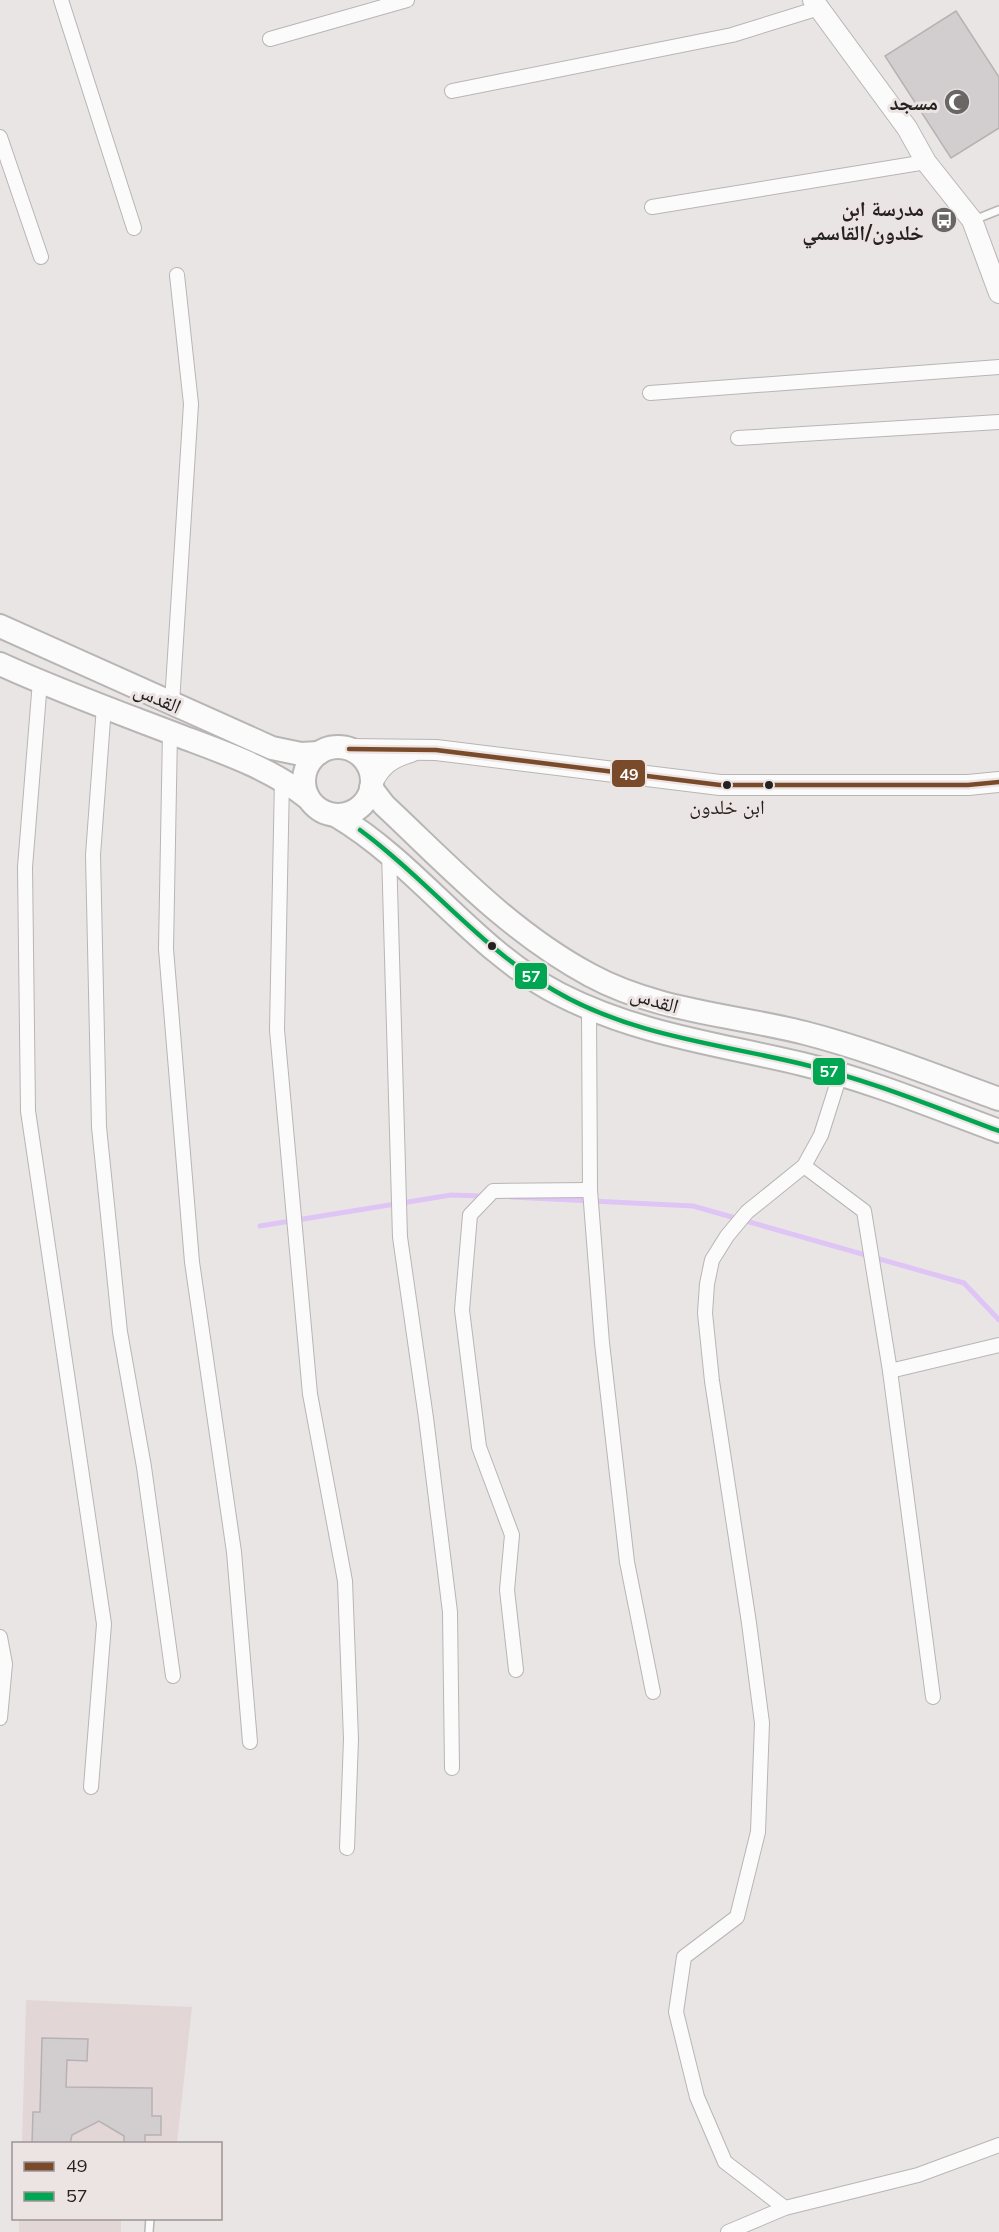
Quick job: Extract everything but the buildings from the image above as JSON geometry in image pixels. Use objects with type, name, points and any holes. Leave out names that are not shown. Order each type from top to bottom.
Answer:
[{"type":"main road","name":"القدس","points":[[0,626],[272,748],[295,753],[319,753]]},
{"type":"main road","name":"القدس","points":[[0,664],[232,755],[282,779],[308,798]]},
{"type":"main road","points":[[328,748],[349,749],[366,762],[371,772],[372,785],[364,803],[356,810],[337,816],[319,810],[308,798],[303,782],[310,760],[319,753],[328,748]]},
{"type":"main road","name":"القدس","points":[[372,785],[384,805],[485,902],[534,942],[592,976],[665,1004],[779,1027],[843,1044],[999,1099]]},
{"type":"main road","name":"القدس","points":[[337,816],[361,830],[389,852],[505,958],[557,993],[640,1028],[802,1064],[840,1075],[999,1131]]},
{"type":"street","points":[[61,0],[134,228]]},
{"type":"street","points":[[270,39],[407,0]]},
{"type":"street","points":[[452,91],[732,35],[816,4],[907,128],[926,162],[972,220],[999,292]]},
{"type":"street","points":[[0,137],[42,257]]},
{"type":"street","points":[[652,207],[926,162]]},
{"type":"street","points":[[172,703],[191,404],[177,275]]},
{"type":"street","points":[[650,393],[999,367]]},
{"type":"street","points":[[738,438],[999,422]]},
{"type":"street","points":[[40,681],[25,867],[28,1111],[104,1624],[91,1787]]},
{"type":"street","points":[[104,706],[93,855],[99,1127],[120,1332],[144,1467],[173,1676]]},
{"type":"street","points":[[170,732],[166,949],[192,1262],[234,1552],[250,1742]]},
{"type":"street","points":[[349,749],[419,749],[720,785],[968,785],[999,782]]},
{"type":"street","points":[[372,785],[379,769],[387,762],[419,749]]},
{"type":"street","points":[[282,779],[277,1030],[310,1394],[345,1581],[351,1739],[346,1848]]},
{"type":"street","points":[[389,852],[400,1237],[426,1418],[450,1612],[452,1768]]},
{"type":"street","points":[[589,1008],[590,1190],[602,1342],[627,1562],[653,1692]]},
{"type":"street","points":[[785,2208],[725,2162],[697,2097],[676,2012],[684,1957],[737,1917],[758,1832],[762,1723],[712,1381],[705,1313],[706,1284],[712,1260],[740,1220],[804,1166],[821,1135],[840,1075]]},
{"type":"street","points":[[804,1166],[864,1211],[890,1371],[933,1697]]},
{"type":"street","points":[[516,1670],[507,1590],[512,1535],[479,1447],[462,1310],[470,1215],[493,1191],[590,1190]]},
{"type":"street","points":[[890,1371],[999,1345]]},
{"type":"street","points":[[0,1637],[5,1664],[0,1718]]},
{"type":"street","points":[[728,2232],[785,2208],[918,2175],[999,2145]]},
{"type":"lane","points":[[972,220],[999,210]]},
{"type":"shaded area","points":[[26,2000],[192,2007],[177,2142],[22,2142]]},
{"type":"shaded area","points":[[19,2220],[121,2220],[121,2232],[19,2232]]},
{"type":"waterway","points":[[260,1226],[451,1195],[483,1196]]},
{"type":"waterway","points":[[511,1197],[693,1206],[964,1283],[999,1320]]},
{"type":"transit line","name":"49","points":[[349,749],[436,750],[720,785],[968,785],[999,782]]},
{"type":"transit line","name":"57","points":[[360,830],[409,870],[503,955],[528,974],[584,1006],[644,1028],[802,1064],[852,1078],[999,1131]]},
{"type":"place","name":"مسجد","points":[[957,102]]},
{"type":"place","name":"مدرسة ابن خلدون/القاسمي","points":[[944,220]]},
{"type":"place","name":"ابن خلدون","points":[[727,785]]}]
